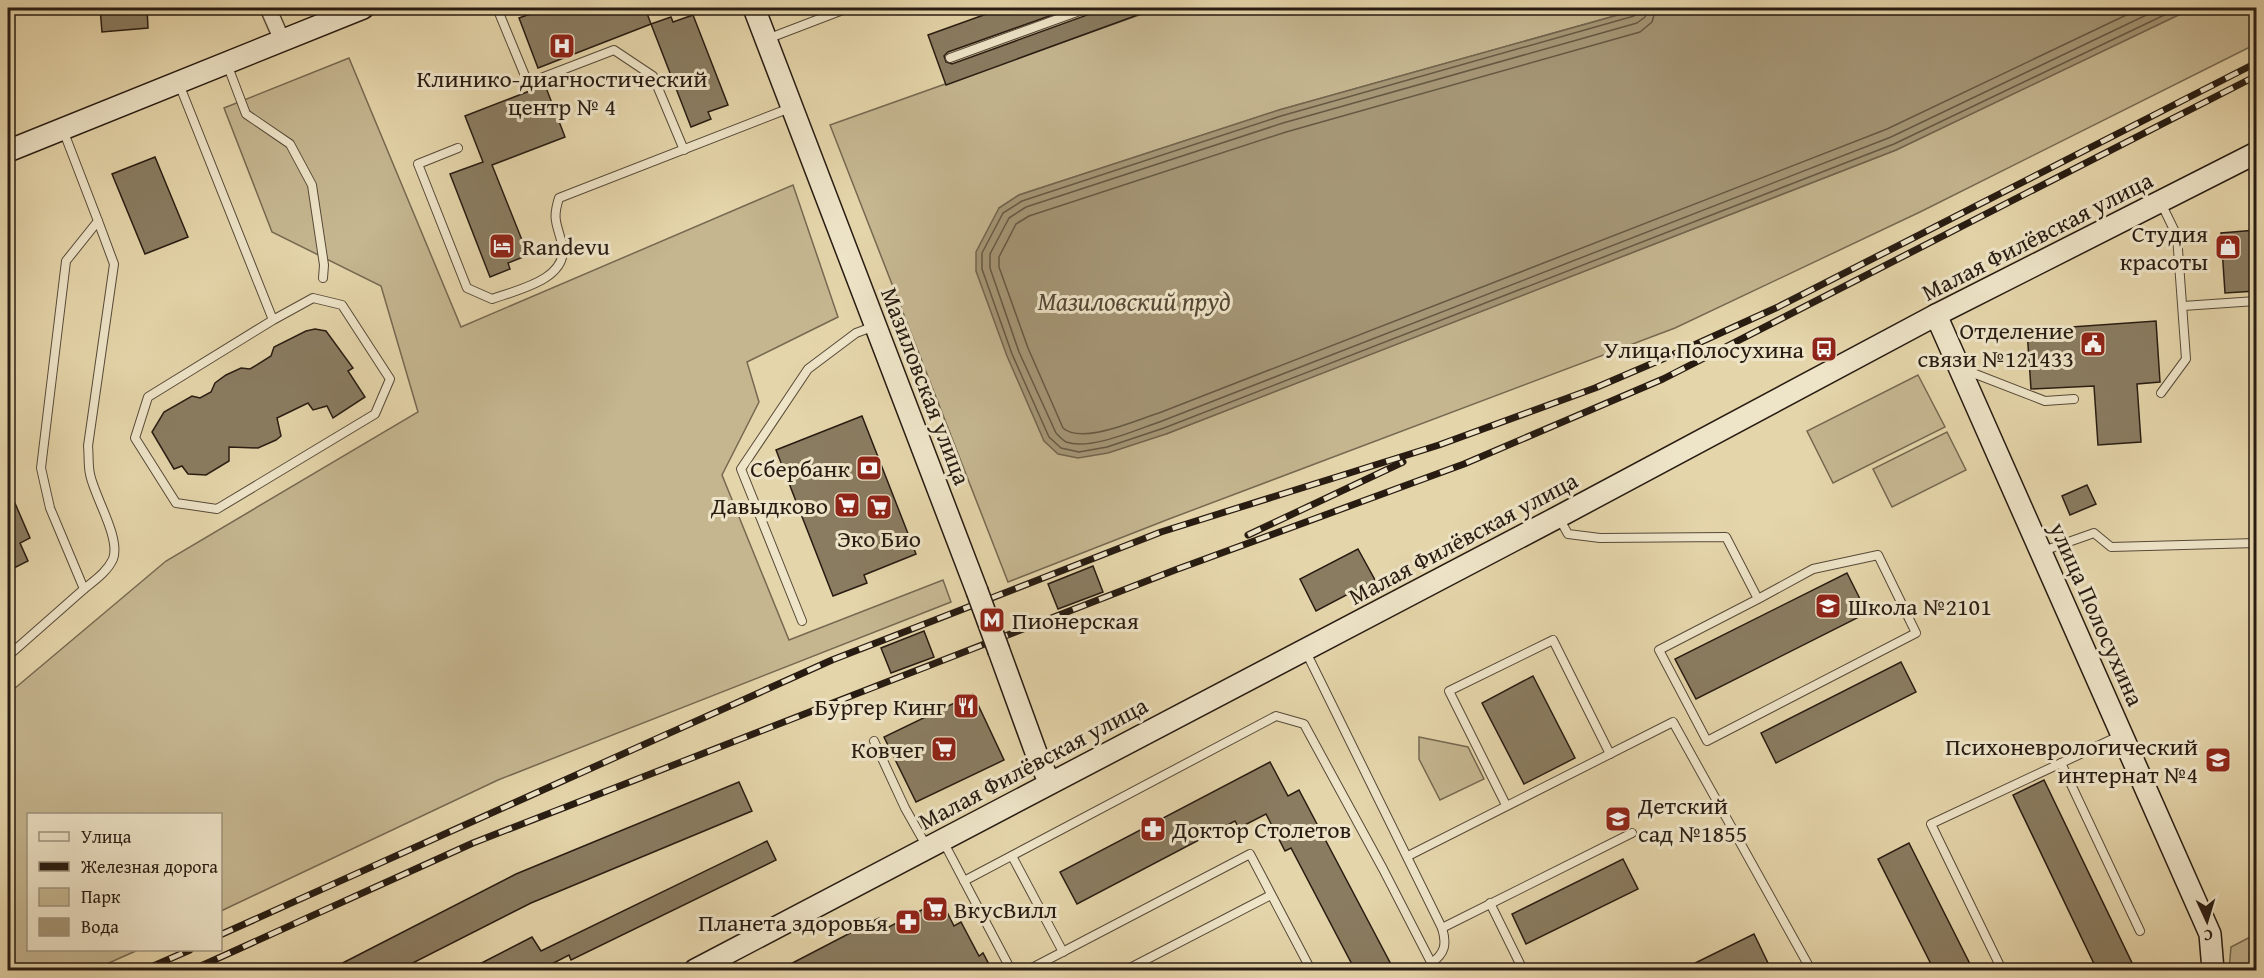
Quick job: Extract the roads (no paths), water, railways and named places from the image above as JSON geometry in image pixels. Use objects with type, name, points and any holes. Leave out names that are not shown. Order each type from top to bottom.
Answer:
[{"type":"street","points":[[268,8],[282,40]]},
{"type":"street","points":[[8,151],[363,8]]},
{"type":"street","name":"Мазиловская улица","points":[[754,8],[876,325],[1038,758],[1050,783]]},
{"type":"street","name":"Малая Филёвская улица","points":[[695,970],[1558,517],[1936,315],[2256,153]]},
{"type":"street","name":"улица Полосухина","points":[[1936,315],[2210,934],[2213,970]]},
{"type":"lane","points":[[497,8],[528,82],[614,50],[653,76],[684,150]]},
{"type":"lane","points":[[766,39],[848,8]]},
{"type":"lane","points":[[950,58],[1088,8]]},
{"type":"lane","points":[[227,63],[246,114],[291,144],[312,185],[324,265],[323,278]]},
{"type":"lane","points":[[178,82],[273,320]]},
{"type":"lane","points":[[458,148],[418,164],[467,288],[492,299],[549,277],[561,263],[563,247],[554,214],[559,198],[792,108]]},
{"type":"lane","points":[[8,656],[105,572],[114,557],[107,518],[90,474],[88,446],[114,264],[63,129]]},
{"type":"lane","points":[[2161,202],[2177,236],[2186,359],[2161,393]]},
{"type":"lane","points":[[84,589],[50,508],[40,468],[66,261],[98,221]]},
{"type":"lane","points":[[313,298],[342,305],[390,379],[375,414],[217,509],[176,502],[135,438],[148,397],[273,320],[313,298]]},
{"type":"lane","points":[[2183,306],[2256,301]]},
{"type":"lane","points":[[802,621],[741,469],[808,369],[856,333],[876,325]]},
{"type":"lane","points":[[1961,369],[2045,401],[2074,399]]},
{"type":"lane","points":[[1558,517],[1568,534],[1578,536],[1600,538],[1726,537],[1758,599]]},
{"type":"lane","points":[[2042,552],[2094,533],[2111,547],[2256,543]]},
{"type":"lane","points":[[1878,555],[1916,633],[1707,741],[1659,650],[1758,599],[1813,569],[1878,555]]},
{"type":"lane","points":[[1506,805],[1449,692],[1553,640],[1610,754]]},
{"type":"lane","points":[[964,881],[1276,716],[1304,724],[1433,967],[1444,949],[1445,938],[1442,928],[1305,650]]},
{"type":"lane","points":[[1408,856],[1673,722],[1811,970]]},
{"type":"lane","points":[[2002,970],[1931,824],[2122,734]]},
{"type":"lane","points":[[874,741],[905,808],[964,881],[1011,970]]},
{"type":"lane","points":[[2061,763],[2140,931]]},
{"type":"lane","points":[[1442,928],[1632,833]]},
{"type":"lane","points":[[1028,970],[1250,854],[1311,970]]},
{"type":"lane","points":[[1012,856],[1062,952]]},
{"type":"lane","points":[[1126,970],[1271,895]]},
{"type":"lane","points":[[1490,903],[1523,970]]},
{"type":"water","name":"Мазиловский пруд","points":[[1643,8],[2193,8],[1896,150],[1166,434],[1108,453],[1078,458],[1058,454],[1044,441],[1007,356],[976,271],[976,252],[999,208],[1019,195],[1279,110]]},
{"type":"railway","points":[[222,934],[832,660],[1161,532],[1439,445],[1595,388],[1778,307],[2256,63]]},
{"type":"railway","points":[[192,970],[473,843],[1175,570],[1464,464],[1663,379],[2256,76]]},
{"type":"railway","points":[[1248,535],[1403,462]]},
{"type":"railway","points":[[144,970],[188,951]]},
{"type":"place","name":"Клинико-диагностический центр № 4","points":[[562,46]]},
{"type":"place","name":"Randevu","points":[[502,246]]},
{"type":"place","name":"Студия красоты","points":[[2228,247]]},
{"type":"place","name":"Отделение связи №121433","points":[[2093,344]]},
{"type":"place","name":"Улица Полосухина","points":[[1824,349]]},
{"type":"place","name":"Сбербанк","points":[[869,468]]},
{"type":"place","name":"Давыдково","points":[[847,505]]},
{"type":"place","name":"Эко Био","points":[[879,507]]},
{"type":"place","name":"Школа №2101","points":[[1828,606]]},
{"type":"place","name":"Пионерская","points":[[992,620]]},
{"type":"place","name":"Бургер Кинг","points":[[966,706]]},
{"type":"place","name":"Ковчег","points":[[944,749]]},
{"type":"place","name":"Психоневрологический интернат №4","points":[[2218,760]]},
{"type":"place","name":"Детский сад №1855","points":[[1618,819]]},
{"type":"place","name":"Доктор Столетов","points":[[1153,829]]},
{"type":"place","name":"ВкусВилл","points":[[935,909]]},
{"type":"place","name":"Планета здоровья","points":[[908,922]]}]
